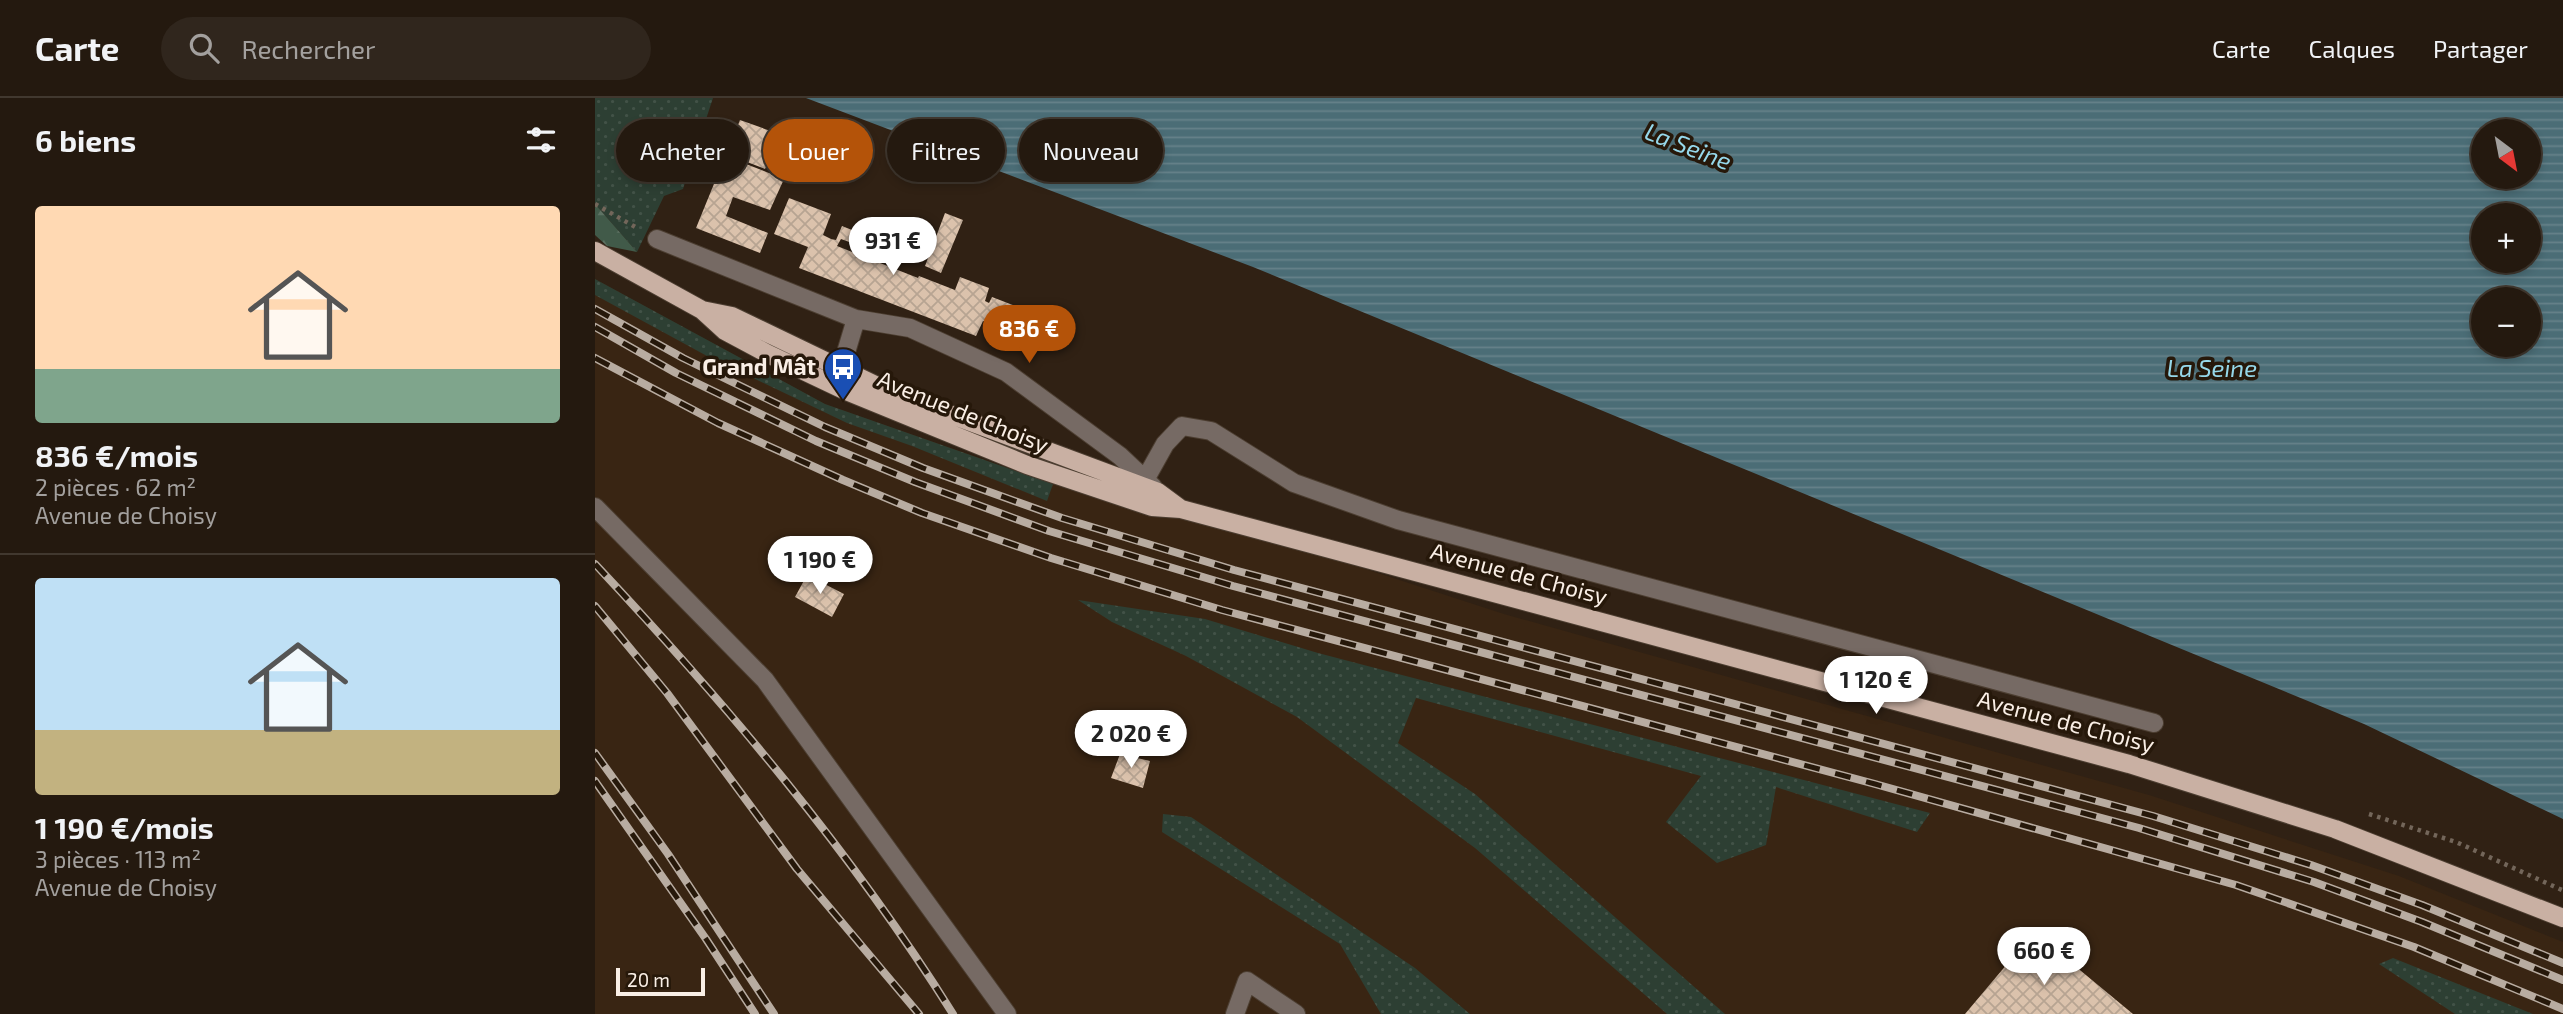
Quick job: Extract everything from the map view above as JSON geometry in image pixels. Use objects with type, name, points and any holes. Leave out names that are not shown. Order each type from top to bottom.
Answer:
[{"type":"main road","name":"Avenue de Choisy","points":[[595,251],[702,310],[725,331],[837,377],[1050,474],[1152,507],[1181,509],[2129,764],[2335,829],[2563,918]]},
{"type":"main road","name":"Avenue de Choisy","points":[[837,377],[901,397],[1158,492],[1181,509]]},
{"type":"street","points":[[657,239],[856,319],[910,328],[1006,372],[1121,456],[1158,492]]},
{"type":"street","points":[[837,377],[856,319]]},
{"type":"street","points":[[1146,478],[1165,444],[1182,426],[1211,431],[1294,483],[1398,520],[2154,723]]},
{"type":"street","points":[[595,507],[765,680],[1007,1014]]},
{"type":"street","points":[[1235,1014],[1247,981],[1296,1014]]},
{"type":"path","points":[[595,204],[657,239]]},
{"type":"path","points":[[2364,813],[2456,842],[2563,890]]},
{"type":"shaded area","points":[[595,279],[825,404],[1091,497],[1181,509],[1504,614],[2149,795],[2399,876],[2563,942],[2563,1014],[595,1014]]},
{"type":"green space","points":[[595,98],[713,98],[706,119],[616,119],[616,182],[685,182],[683,189],[664,196],[637,252],[595,204]]},
{"type":"green space","points":[[595,204],[637,252],[607,246],[595,235]]},
{"type":"green space","points":[[595,279],[825,404],[1053,484],[1047,501],[912,446],[847,423],[707,356],[595,295]]},
{"type":"green space","points":[[1078,600],[1205,619],[1318,653],[1930,813],[1917,832],[1776,787],[1766,845],[1717,863],[1666,822],[1701,776],[1416,698],[1398,743],[1475,794],[1725,1014],[1667,1014],[1475,848],[1297,717],[1186,656],[1112,622]]},
{"type":"green space","points":[[1163,814],[1191,817],[1415,968],[1470,1014],[1381,1014],[1340,944],[1162,832]]},
{"type":"green space","points":[[2393,958],[2533,1014],[2455,1014],[2379,964]]},
{"type":"water","name":"La Seine","points":[[806,98],[2563,98],[2563,819],[2364,724],[1253,267],[1028,182],[1163,182],[1163,119],[1019,119],[1019,179],[1005,173],[1005,119],[887,119],[887,129],[873,123],[873,119],[862,119]]},
{"type":"building","points":[[749,123],[763,128],[763,168],[749,163]]},
{"type":"building","points":[[749,165],[763,171],[763,182],[783,182],[770,210],[733,197],[726,216],[768,233],[760,253],[696,228],[715,182],[749,182]]},
{"type":"building","points":[[789,198],[831,214],[823,235],[831,239],[836,240],[842,226],[867,236],[863,247],[841,239],[837,246],[955,290],[960,277],[989,288],[985,301],[989,303],[992,297],[1031,312],[1021,335],[983,321],[976,336],[799,268],[808,247],[774,234]]},
{"type":"building","points":[[945,213],[963,220],[941,273],[925,266]]},
{"type":"building","points":[[807,575],[844,594],[832,617],[795,597]]},
{"type":"building","points":[[1120,754],[1150,761],[1143,788],[1111,778]]},
{"type":"building","points":[[2034,932],[2133,1014],[1965,1014]]},
{"type":"railway","points":[[595,309],[683,358],[825,427],[923,468],[1062,518],[1234,570],[2153,816],[2311,865],[2422,905],[2563,963]]},
{"type":"railway","points":[[595,327],[676,373],[816,441],[915,482],[1049,531],[1233,586],[2139,828],[2314,882],[2422,922],[2563,980]]},
{"type":"railway","points":[[595,358],[718,423],[843,480],[922,513],[1051,558],[1222,610],[1875,784],[2236,885],[2414,947],[2563,1009]]},
{"type":"railway","points":[[595,564],[692,670],[785,780],[872,895],[953,1014]]},
{"type":"railway","points":[[595,606],[667,693],[797,869],[919,1014]]},
{"type":"railway","points":[[595,753],[668,854],[774,1014]]},
{"type":"railway","points":[[595,781],[755,1014]]},
{"type":"place","name":"Grand Mât","points":[[843,401]]}]
